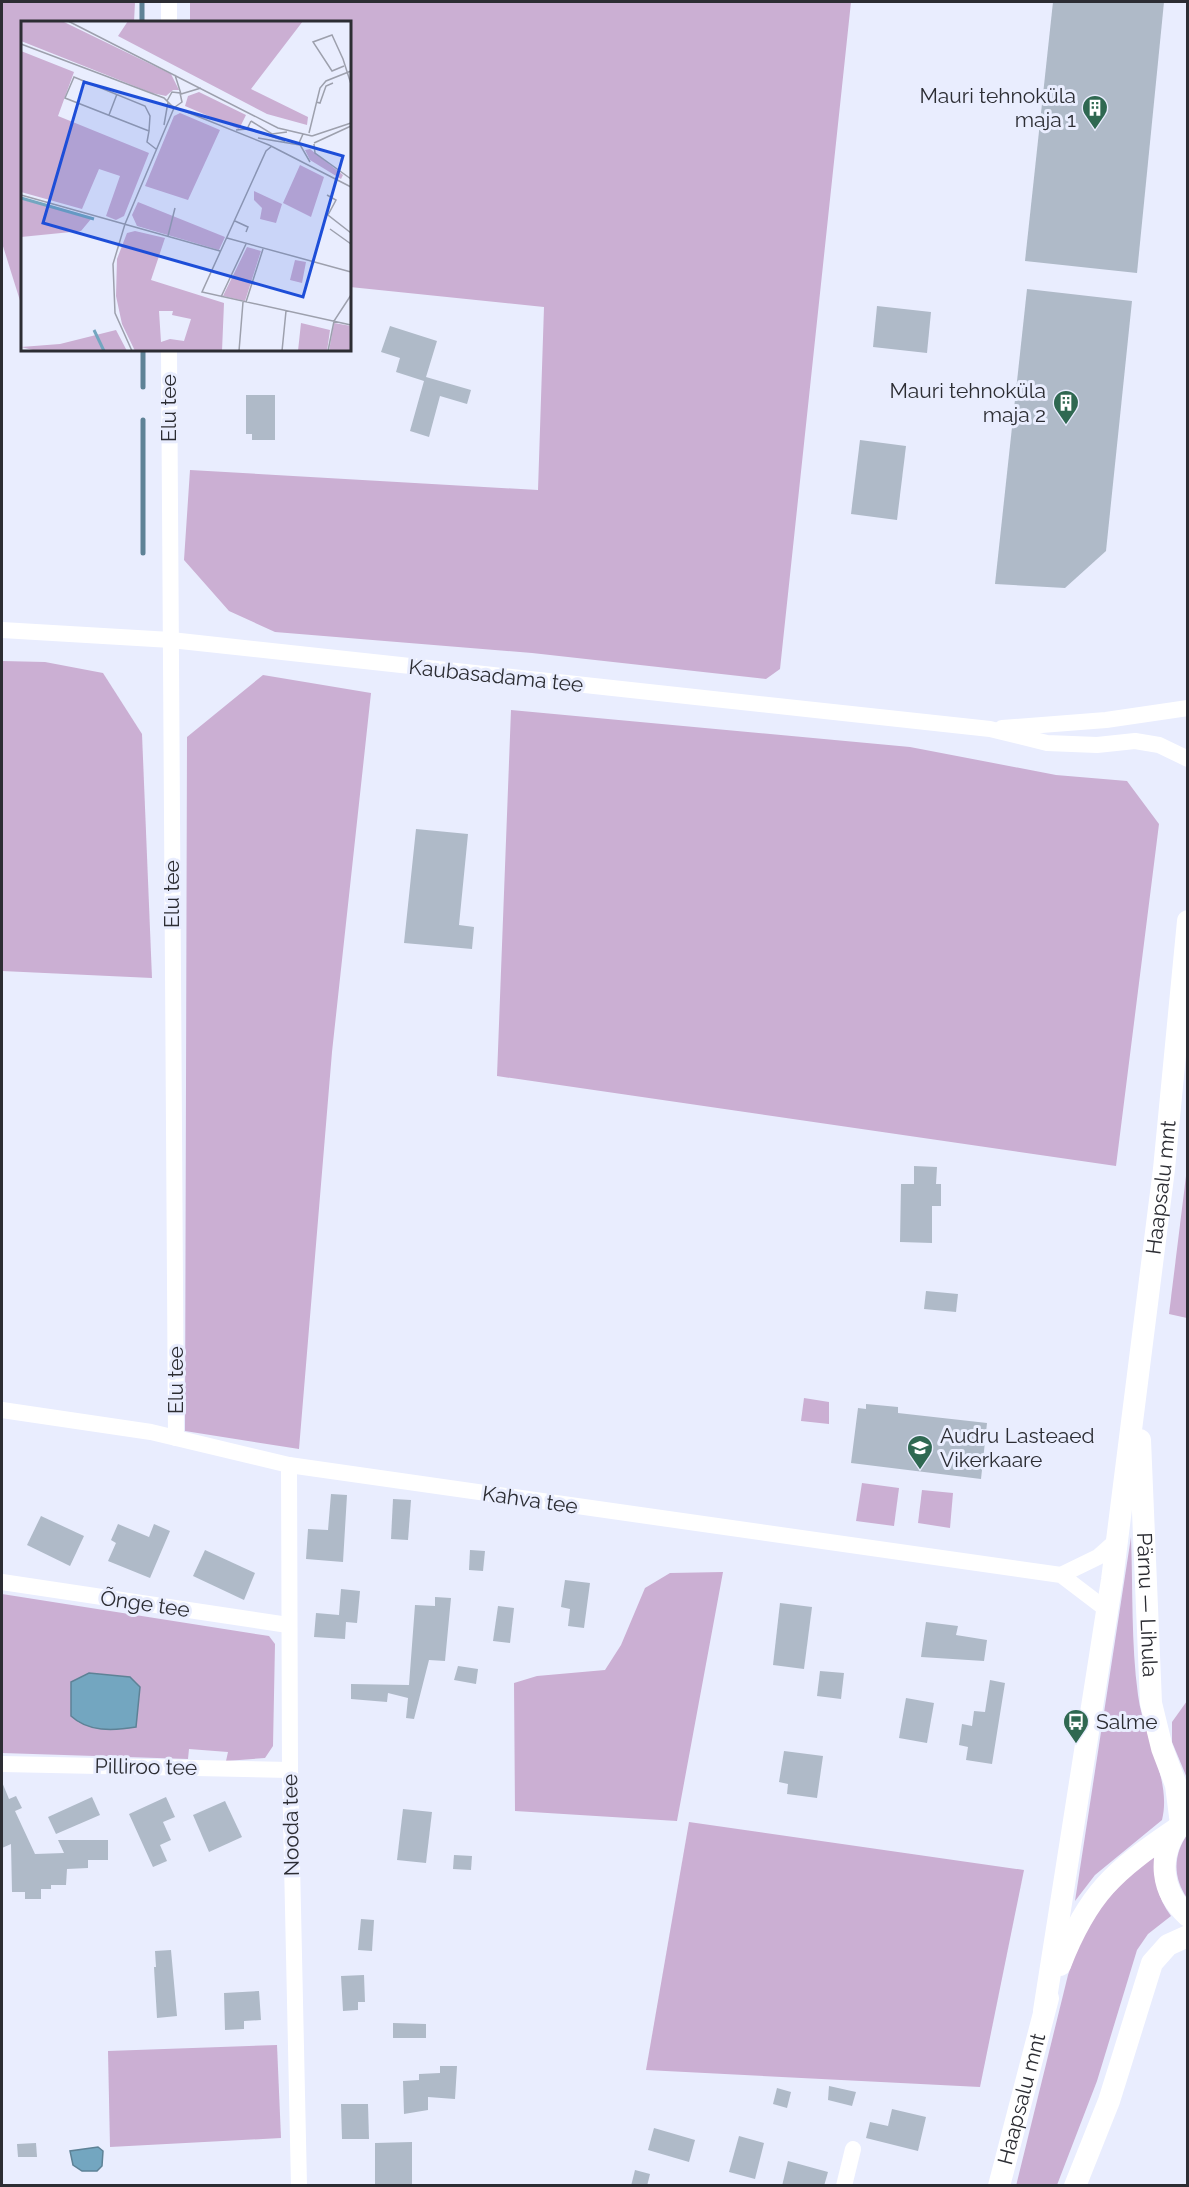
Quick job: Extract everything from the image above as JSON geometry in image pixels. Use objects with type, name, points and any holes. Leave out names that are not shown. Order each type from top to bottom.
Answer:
[{"type":"main road","name":"Haapsalu mnt","points":[[1137,1380],[1164,1169],[1188,921]]},
{"type":"main road","points":[[1044,2011],[1107,1610],[1137,1380]]},
{"type":"main road","name":"Pärnu — Lihula","points":[[1137,1380],[1149,1682],[1155,1722],[1176,1785],[1182,1824]]},
{"type":"main road","points":[[1182,1824],[1167,1848],[1164,1870],[1174,1901],[1188,1916]]},
{"type":"main road","points":[[1044,2011],[1070,1941],[1094,1896],[1129,1862],[1182,1824]]},
{"type":"main road","points":[[1075,2186],[1109,2101],[1149,1971],[1168,1945],[1188,1936]]},
{"type":"main road","name":"Haapsalu mnt","points":[[999,2186],[1044,2011]]},
{"type":"street","points":[[169,2],[169,21]]},
{"type":"street","name":"Elu tee","points":[[169,351],[176,1438]]},
{"type":"street","name":"Kaubasadama tee","points":[[2,630],[171,640],[990,729],[1047,742],[1096,745],[1135,741],[1159,745],[1188,759]]},
{"type":"street","name":"Kaubasadama tee","points":[[990,729],[1106,720],[1188,708]]},
{"type":"street","name":"Kahva tee","points":[[2,1410],[176,1438],[289,1465],[1061,1575],[1107,1610]]},
{"type":"street","name":"Nooda tee","points":[[289,1465],[290,1770],[299,2186]]},
{"type":"street","points":[[1061,1575],[1098,1557],[1116,1541]]},
{"type":"street","name":"Õnge tee","points":[[2,1582],[288,1624]]},
{"type":"street","name":"Pilliroo tee","points":[[2,1764],[290,1770]]},
{"type":"street","points":[[844,2186],[853,2149]]},
{"type":"shaded area","points":[[2,2],[135,2],[134,21],[21,21],[21,304],[2,243]]},
{"type":"shaded area","points":[[190,2],[851,2],[780,669],[766,679],[532,653],[275,632],[229,611],[184,560],[190,470],[538,490],[544,307],[351,287],[351,21],[190,21]]},
{"type":"shaded area","points":[[2,661],[45,662],[103,673],[142,734],[152,978],[2,971]]},
{"type":"shaded area","points":[[263,675],[371,693],[332,1052],[299,1449],[185,1431],[187,737]]},
{"type":"shaded area","points":[[511,710],[910,747],[1056,775],[1127,781],[1159,824],[1116,1166],[497,1076]]},
{"type":"shaded area","points":[[1187,1168],[1187,1318],[1169,1314]]},
{"type":"shaded area","points":[[804,1398],[829,1402],[829,1424],[801,1421]]},
{"type":"shaded area","points":[[862,1483],[899,1488],[894,1526],[856,1521]]},
{"type":"shaded area","points":[[922,1490],[953,1493],[950,1528],[918,1523]]},
{"type":"shaded area","points":[[1131,1537],[1133,1636],[1138,1695],[1163,1789],[1162,1820],[1095,1875],[1075,1901]]},
{"type":"shaded area","points":[[723,1572],[677,1821],[515,1811],[514,1683],[537,1676],[605,1670],[621,1645],[645,1588],[670,1573]]},
{"type":"shaded area","points":[[2,1594],[269,1636],[275,1644],[273,1746],[265,1758],[226,1761],[228,1752],[189,1749],[188,1759],[2,1753]]},
{"type":"shaded area","points":[[1187,1701],[1187,1778],[1172,1742],[1172,1722]]},
{"type":"shaded area","points":[[689,1822],[1024,1870],[980,2087],[646,2070]]},
{"type":"shaded area","points":[[1187,1835],[1187,1898],[1179,1883],[1176,1866],[1179,1850]]},
{"type":"shaded area","points":[[1154,1855],[1157,1887],[1162,1902],[1171,1916],[1148,1934],[1137,1950],[1097,2081],[1057,2185],[1016,2186],[1068,1975],[1081,1937],[1097,1910],[1126,1879]]},
{"type":"shaded area","points":[[277,2045],[281,2138],[110,2147],[108,2051]]},
{"type":"water","points":[[89,1673],[130,1677],[140,1687],[136,1727],[93,1728],[71,1716],[71,1682]]},
{"type":"water","points":[[98,2147],[103,2151],[102,2166],[97,2171],[82,2171],[73,2165],[70,2151]]},
{"type":"building","name":"Mauri tehnoküla maja 1","points":[[1053,2],[1164,2],[1137,273],[1025,261]]},
{"type":"building","name":"Mauri tehnoküla maja 2","points":[[1027,289],[1132,301],[1106,551],[1065,588],[995,584]]},
{"type":"building","points":[[877,306],[931,312],[927,353],[873,347]]},
{"type":"building","points":[[390,326],[437,341],[426,377],[471,390],[467,404],[440,396],[429,437],[410,431],[424,381],[396,372],[400,358],[381,352]]},
{"type":"building","points":[[246,395],[275,395],[275,440],[252,440],[252,434],[246,434]]},
{"type":"building","points":[[860,440],[906,446],[897,520],[851,514]]},
{"type":"building","points":[[416,829],[468,834],[459,925],[474,927],[472,949],[404,943]]},
{"type":"building","points":[[914,1166],[937,1167],[936,1184],[941,1184],[941,1206],[932,1206],[932,1243],[900,1242],[901,1184],[914,1184]]},
{"type":"building","points":[[926,1291],[958,1294],[956,1312],[924,1309]]},
{"type":"building","points":[[866,1404],[898,1407],[898,1413],[987,1423],[981,1479],[851,1463],[858,1408],[866,1409]]},
{"type":"building","points":[[331,1494],[347,1495],[343,1562],[306,1559],[308,1529],[328,1530]]},
{"type":"building","points":[[393,1499],[411,1500],[408,1540],[391,1539]]},
{"type":"building","points":[[41,1516],[84,1536],[70,1566],[27,1545]]},
{"type":"building","points":[[118,1524],[149,1537],[154,1524],[170,1531],[150,1578],[108,1561],[116,1543],[111,1540]]},
{"type":"building","points":[[205,1550],[255,1573],[244,1600],[193,1576]]},
{"type":"building","points":[[470,1550],[485,1551],[483,1571],[469,1570]]},
{"type":"building","points":[[565,1580],[590,1583],[584,1628],[568,1626],[570,1609],[561,1607]]},
{"type":"building","points":[[341,1589],[360,1591],[357,1623],[346,1622],[345,1639],[314,1637],[316,1613],[339,1615]]},
{"type":"building","points":[[435,1597],[451,1598],[445,1661],[429,1660],[414,1719],[406,1718],[408,1698],[388,1693],[387,1702],[351,1699],[351,1684],[409,1685],[415,1605],[435,1606]]},
{"type":"building","points":[[780,1603],[812,1607],[804,1669],[773,1665]]},
{"type":"building","points":[[498,1606],[514,1608],[510,1643],[493,1641]]},
{"type":"building","points":[[926,1622],[958,1626],[956,1635],[987,1640],[984,1661],[921,1657]]},
{"type":"building","points":[[458,1666],[478,1669],[476,1684],[454,1680]]},
{"type":"building","points":[[820,1671],[844,1673],[841,1699],[817,1696]]},
{"type":"building","points":[[990,1680],[1005,1683],[992,1764],[966,1760],[968,1747],[959,1745],[962,1724],[972,1726],[974,1711],[985,1712]]},
{"type":"building","points":[[906,1698],[934,1703],[927,1743],[899,1738]]},
{"type":"building","points":[[784,1751],[823,1756],[817,1798],[787,1794],[788,1784],[779,1782]]},
{"type":"building","points":[[2,1782],[9,1799],[16,1796],[22,1808],[15,1811],[35,1854],[64,1853],[58,1840],[108,1840],[108,1860],[88,1860],[88,1868],[67,1869],[66,1885],[51,1885],[51,1889],[41,1889],[41,1899],[25,1899],[25,1892],[12,1892],[11,1844],[2,1848]]},
{"type":"building","points":[[92,1797],[100,1815],[56,1834],[48,1817]]},
{"type":"building","points":[[166,1797],[175,1817],[163,1822],[171,1840],[160,1845],[167,1861],[153,1867],[129,1814]]},
{"type":"building","points":[[225,1801],[242,1837],[209,1852],[193,1815]]},
{"type":"building","points":[[403,1809],[432,1812],[426,1863],[397,1860]]},
{"type":"building","points":[[454,1855],[472,1856],[471,1870],[453,1869]]},
{"type":"building","points":[[361,1919],[374,1920],[372,1951],[358,1950]]},
{"type":"building","points":[[171,1950],[177,2016],[157,2018],[155,1951]]},
{"type":"building","points":[[364,1975],[365,2002],[358,2002],[358,2010],[343,2011],[341,1976]]},
{"type":"building","points":[[259,1991],[261,2020],[244,2021],[244,2029],[225,2030],[224,1993]]},
{"type":"building","points":[[393,2023],[426,2024],[426,2038],[393,2038]]},
{"type":"building","points":[[440,2066],[457,2066],[455,2099],[428,2097],[428,2110],[404,2114],[403,2081],[419,2080],[419,2074],[440,2073]]},
{"type":"building","points":[[829,2086],[856,2092],[852,2106],[828,2100]]},
{"type":"building","points":[[777,2088],[791,2092],[787,2108],[773,2104]]},
{"type":"building","points":[[341,2104],[368,2104],[369,2139],[342,2139]]},
{"type":"building","points":[[892,2109],[926,2117],[918,2151],[866,2138],[870,2122],[888,2126]]},
{"type":"building","points":[[654,2128],[695,2140],[689,2162],[648,2150]]},
{"type":"building","points":[[739,2136],[764,2143],[755,2179],[729,2172]]},
{"type":"building","points":[[412,2142],[412,2186],[375,2186],[375,2143]]},
{"type":"building","points":[[36,2143],[37,2157],[18,2157],[17,2144]]},
{"type":"building","points":[[788,2161],[828,2172],[824,2186],[782,2186]]},
{"type":"building","points":[[635,2170],[650,2174],[647,2186],[631,2186]]},
{"type":"waterway","points":[[142,2],[142,21]]},
{"type":"waterway","points":[[143,351],[143,387]]},
{"type":"waterway","points":[[143,420],[143,553]]},
{"type":"place","name":"Mauri tehnoküla maja 1","points":[[1095,131]]},
{"type":"place","name":"Mauri tehnoküla maja 2","points":[[1066,426]]},
{"type":"place","name":"Audru Lasteaed Vikerkaare","points":[[920,1471]]},
{"type":"place","name":"Salme","points":[[1076,1745]]}]
